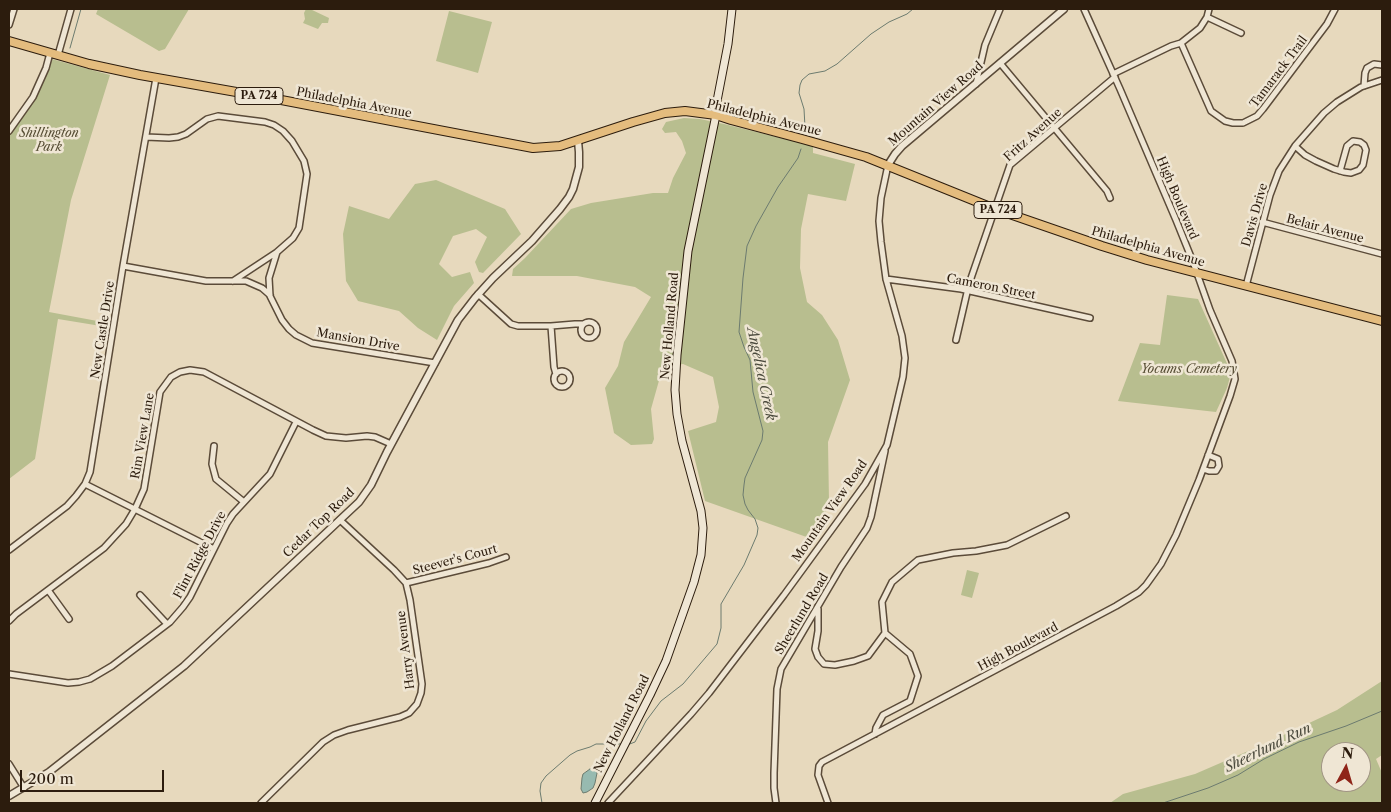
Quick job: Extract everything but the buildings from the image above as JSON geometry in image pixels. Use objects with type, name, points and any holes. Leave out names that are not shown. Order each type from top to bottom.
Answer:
[{"type":"main road","name":"New Holland Road","points":[[595,803],[650,695],[668,655],[694,582],[701,555],[703,528],[701,511],[679,429],[676,398],[678,335],[688,251],[716,115],[732,9]]},
{"type":"main road","name":"Philadelphia Avenue","points":[[9,41],[98,66],[156,78],[316,106],[533,148],[554,147],[578,141],[665,113],[685,111],[716,115],[852,152],[995,209],[1144,259],[1382,321]]},
{"type":"street","points":[[9,25],[14,9]]},
{"type":"street","points":[[9,131],[33,97],[54,54],[71,9]]},
{"type":"street","points":[[976,84],[985,44],[1000,9]]},
{"type":"street","name":"Mountain View Road","points":[[608,803],[709,693],[865,484],[887,445],[903,377],[905,358],[902,336],[886,280],[882,256],[880,221],[883,185],[888,165],[902,146],[1064,9]]},
{"type":"street","name":"High Boulevard","points":[[828,803],[818,775],[819,766],[822,762],[1074,629],[1139,592],[1161,564],[1176,535],[1230,396],[1234,379],[1232,361],[1210,310],[1176,220],[1084,9]]},
{"type":"street","name":"Fritz Avenue","points":[[956,340],[969,284],[1010,165],[1114,75],[1171,46],[1181,43],[1200,28],[1207,17],[1209,9]]},
{"type":"street","name":"Tamarack Trail","points":[[1181,43],[1211,111],[1225,121],[1242,123],[1257,116],[1264,109],[1328,24],[1335,9]]},
{"type":"street","points":[[1207,17],[1241,33]]},
{"type":"street","points":[[1000,64],[1107,191],[1110,198]]},
{"type":"street","points":[[1364,86],[1364,76],[1367,68],[1374,64],[1382,65]]},
{"type":"street","name":"New Castle Drive","points":[[9,550],[67,506],[85,484],[91,467],[123,266],[156,78]]},
{"type":"street","name":"Davis Drive","points":[[1246,286],[1270,195],[1279,171],[1295,146],[1324,113],[1337,102],[1364,86],[1382,80]]},
{"type":"street","points":[[146,137],[178,137],[186,134],[207,119],[218,116],[265,122],[283,131],[292,141],[304,161],[307,178],[299,228],[294,238],[278,252],[232,281]]},
{"type":"street","name":"Cedar Top Road","points":[[9,796],[49,772],[184,666],[359,502],[368,490],[458,320],[478,294],[532,241],[569,198],[578,167],[578,141]]},
{"type":"street","points":[[1295,146],[1305,155],[1316,161],[1340,171],[1353,172],[1359,170],[1362,166],[1366,150],[1364,145],[1353,141],[1347,146],[1340,171]]},
{"type":"street","name":"Belair Avenue","points":[[1262,222],[1382,254]]},
{"type":"street","points":[[270,296],[269,278],[278,252]]},
{"type":"street","points":[[123,266],[216,282],[246,281],[254,284],[270,296]]},
{"type":"street","name":"Cameron Street","points":[[886,280],[968,291],[1090,318]]},
{"type":"street","points":[[478,294],[511,324],[524,327],[583,324]]},
{"type":"street","name":"Mansion Drive","points":[[270,296],[285,325],[302,339],[317,344],[435,363]]},
{"type":"street","points":[[551,326],[556,374]]},
{"type":"street","name":"Rim View Lane","points":[[9,621],[104,548],[121,531],[135,509],[144,489],[158,398],[162,388],[171,377],[186,370],[204,372],[320,434],[346,438],[375,437],[392,444]]},
{"type":"street","name":"Flint Ridge Drive","points":[[9,674],[68,683],[90,679],[112,666],[166,624],[186,602],[227,523],[236,510],[270,474],[296,422]]},
{"type":"street","name":"Sheerlund Road","points":[[776,803],[774,773],[779,676],[783,664],[841,567],[867,528],[887,445]]},
{"type":"street","points":[[214,446],[212,464],[216,479],[244,502]]},
{"type":"street","points":[[1202,469],[1216,471],[1219,466],[1218,459],[1208,455]]},
{"type":"street","points":[[85,484],[214,549]]},
{"type":"street","points":[[875,734],[883,715],[910,701],[918,676],[910,654],[886,633],[882,602],[892,582],[918,560],[976,552],[1007,545],[1066,516]]},
{"type":"street","name":"Steever's Court","points":[[340,520],[406,583],[489,563],[506,557]]},
{"type":"street","name":"Harry Avenue","points":[[261,803],[323,742],[348,730],[400,717],[409,713],[417,704],[422,684],[406,583]]},
{"type":"street","points":[[48,590],[69,619]]},
{"type":"street","points":[[140,595],[166,624]]},
{"type":"street","points":[[818,608],[818,631],[815,649],[818,658],[824,664],[835,666],[868,656],[886,633]]},
{"type":"street","points":[[9,764],[24,788]]},
{"type":"green space","points":[[98,9],[189,9],[165,49],[159,51],[96,14]]},
{"type":"green space","points":[[306,9],[329,18],[328,23],[322,23],[318,29],[303,23]]},
{"type":"green space","points":[[449,11],[492,22],[478,73],[436,61]]},
{"type":"green space","name":"Shillington Park","points":[[48,58],[110,75],[71,200],[49,312],[108,323],[107,327],[58,319],[35,459],[9,479],[9,132],[30,102]]},
{"type":"green space","points":[[684,118],[724,124],[813,146],[813,153],[855,164],[846,201],[808,194],[801,229],[800,268],[807,302],[822,315],[838,340],[850,380],[828,442],[829,502],[815,540],[705,501],[688,431],[716,422],[719,407],[713,377],[683,364],[670,366],[660,377],[651,409],[654,439],[652,444],[631,445],[614,433],[605,388],[618,366],[624,342],[651,297],[635,287],[577,276],[512,276],[513,269],[571,209],[591,203],[653,193],[668,193],[673,178],[686,153],[682,141],[676,132],[665,133],[662,129],[666,122]]},
{"type":"green space","points":[[436,180],[505,209],[521,234],[483,273],[479,272],[475,262],[487,237],[476,229],[453,236],[439,264],[452,277],[470,272],[474,283],[454,306],[437,340],[418,328],[399,311],[358,301],[346,281],[343,234],[349,206],[389,219],[415,184]]},
{"type":"green space","name":"Yocums Cemetery","points":[[1167,295],[1198,299],[1229,368],[1230,377],[1227,388],[1216,412],[1118,401],[1140,343],[1160,345]]},
{"type":"green space","points":[[967,570],[979,573],[972,598],[961,595]]},
{"type":"green space","points":[[1382,681],[1382,755],[1376,759],[1382,773],[1382,803],[1110,803],[1123,794],[1195,774],[1337,710]]},
{"type":"water","points":[[590,769],[595,769],[597,773],[595,783],[593,788],[583,793],[581,789],[583,774]]},
{"type":"waterway","points":[[70,48],[81,9]]},
{"type":"waterway","name":"Angelica Creek","points":[[805,127],[804,109],[799,93],[802,80],[809,74],[825,71],[837,64],[871,34],[913,9]]},
{"type":"waterway","name":"Angelica Creek","points":[[627,745],[635,742],[646,721],[661,701],[683,684],[717,644],[721,628],[721,604],[744,565],[757,535],[758,528],[755,519],[748,510],[743,495],[745,478],[762,440],[763,431],[753,392],[750,360],[739,332],[743,278],[747,246],[756,226],[778,187],[798,158],[801,149]]},
{"type":"waterway","name":"Sheerlund Run","points":[[1163,803],[1208,788],[1238,775],[1264,759],[1299,742],[1382,711]]},
{"type":"waterway","name":"Angelica Creek","points":[[542,803],[541,783],[546,776],[570,755],[596,744],[621,744]]}]
